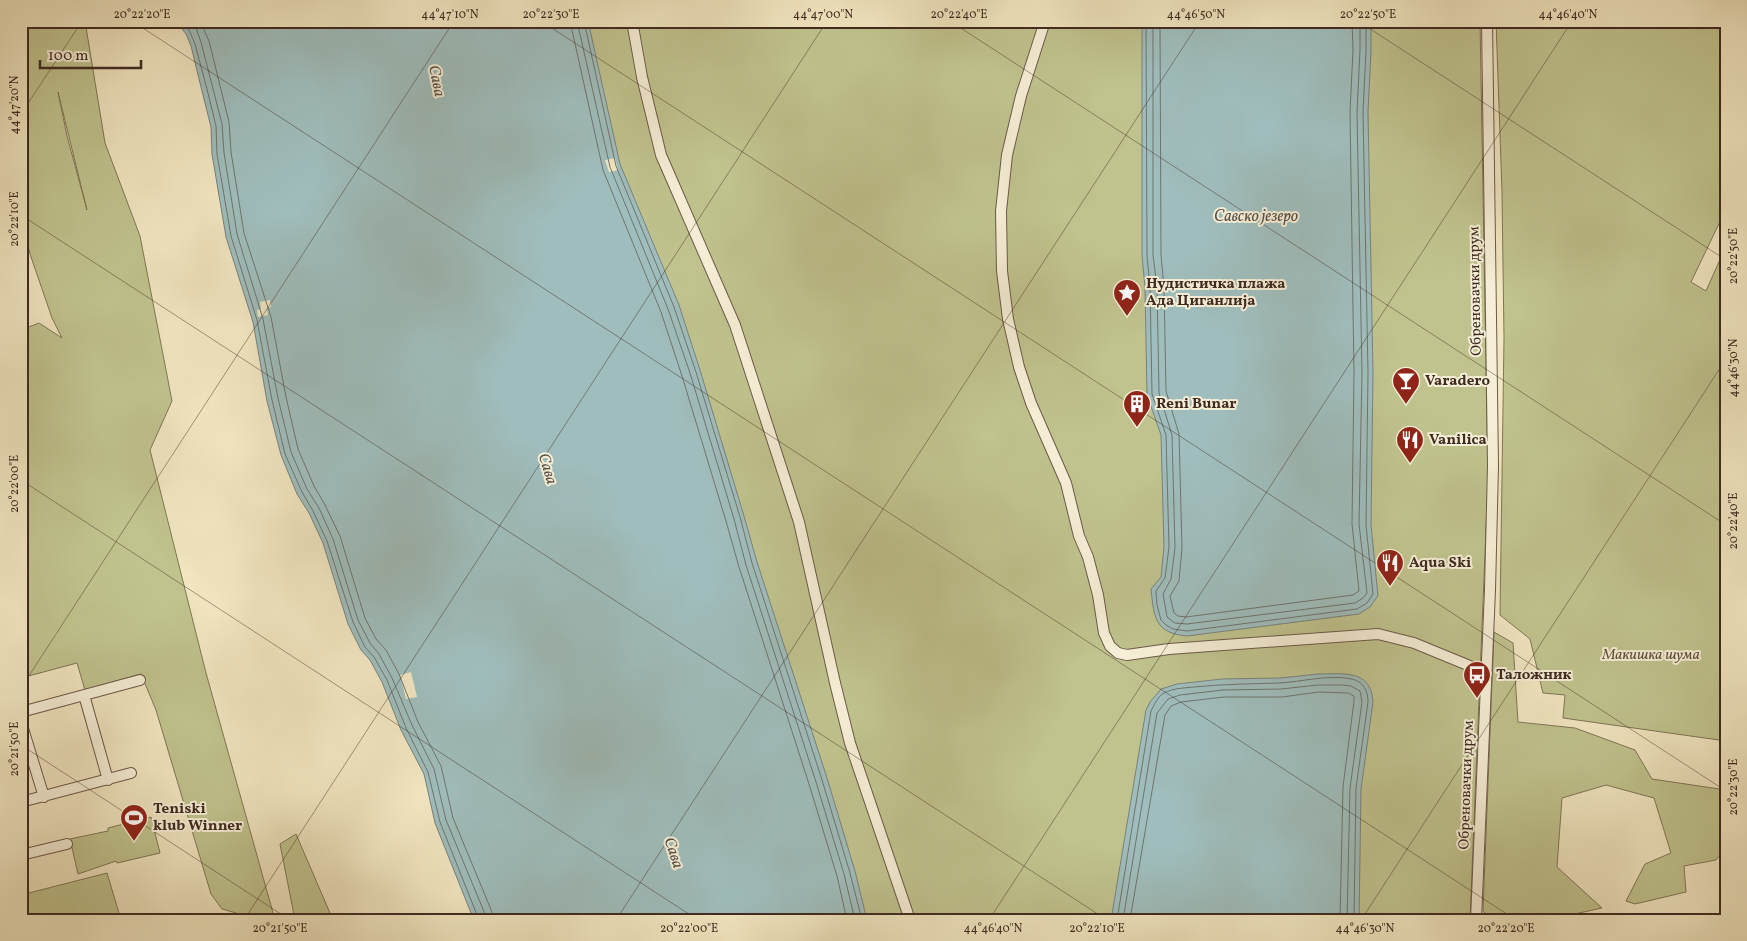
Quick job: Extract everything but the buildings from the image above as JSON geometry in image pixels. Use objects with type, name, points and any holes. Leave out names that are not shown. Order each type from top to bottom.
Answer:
[{"type":"street","points":[[632,21],[644,85],[661,155],[734,325],[800,522],[850,743],[910,920]]},
{"type":"street","points":[[1045,21],[1018,105],[1007,155],[1001,211],[1002,271],[1008,319],[1020,372],[1031,403],[1066,483],[1079,536],[1088,557],[1098,595],[1104,633],[1110,646],[1118,653],[1128,655],[1147,654],[1169,649],[1378,634],[1414,643],[1487,673]]},
{"type":"street","name":"Обреновачки друм","points":[[1476,920],[1487,673],[1493,466],[1487,21]]},
{"type":"street","points":[[21,712],[140,680]]},
{"type":"street","points":[[84,695],[108,780]]},
{"type":"street","points":[[21,722],[44,797]]},
{"type":"street","points":[[21,802],[131,773]]},
{"type":"street","points":[[21,855],[67,844]]},
{"type":"green space","points":[[21,21],[42,21],[44,29],[43,21],[85,21],[105,143],[140,236],[172,401],[150,450],[206,673],[275,920],[238,920],[236,913],[222,909],[211,894],[156,710],[141,674],[85,690],[77,663],[21,678],[21,330],[39,323],[62,338],[52,318],[30,254],[21,212]],"holes":[[[58,92],[87,210],[67,136]]]},
{"type":"green space","points":[[553,21],[1480,21],[1488,480],[1470,920],[834,920]]},
{"type":"green space","name":"Макишка шума","points":[[1496,21],[1726,21],[1726,209],[1691,282],[1706,291],[1726,246],[1726,741],[1563,718],[1565,695],[1543,693],[1530,639],[1500,615],[1504,338],[1502,191]]},
{"type":"green space","points":[[1494,632],[1513,643],[1518,722],[1575,728],[1635,750],[1652,779],[1726,790],[1726,847],[1716,860],[1684,866],[1686,892],[1635,904],[1626,901],[1645,864],[1671,853],[1654,798],[1606,785],[1562,798],[1557,867],[1602,908],[1547,920],[1492,920],[1483,911]]},
{"type":"green space","points":[[151,817],[160,853],[117,863],[116,861],[78,874],[70,839],[108,831],[108,828]]},
{"type":"green space","points":[[296,834],[333,920],[295,920],[280,844]]},
{"type":"green space","points":[[107,873],[121,920],[21,920],[21,895]]},
{"type":"water","name":"Сава","points":[[176,21],[588,21],[620,164],[679,305],[757,562],[827,778],[855,871],[867,920],[475,920],[435,823],[424,774],[401,730],[382,682],[370,660],[361,650],[348,624],[323,543],[309,513],[297,494],[281,455],[267,401],[253,322],[226,237],[212,154],[211,127],[191,46],[186,34]]},
{"type":"water","name":"Савско језеро","points":[[1142,21],[1371,21],[1368,112],[1373,373],[1371,525],[1378,596],[1370,607],[1359,614],[1187,636],[1168,631],[1162,627],[1155,616],[1151,589],[1161,577],[1164,547],[1161,435],[1147,395],[1145,287],[1142,256]]},
{"type":"water","points":[[1318,674],[1346,674],[1362,679],[1371,691],[1373,702],[1361,789],[1359,920],[1111,920],[1146,710],[1150,702],[1161,689],[1177,684],[1222,679],[1281,678]]},
{"type":"pier","points":[[615,158],[618,170],[609,172],[605,160]]},
{"type":"pier","points":[[270,300],[271,307],[267,308],[268,315],[258,317],[257,310],[261,309],[260,302]]},
{"type":"pier","points":[[411,672],[417,697],[406,699],[400,675]]},
{"type":"place","name":"Нудистичка плажа Ада Циганлија","points":[[1127,317]]},
{"type":"place","name":"Varadero","points":[[1406,405]]},
{"type":"place","name":"Reni Bunar","points":[[1137,428]]},
{"type":"place","name":"Vanilica","points":[[1410,464]]},
{"type":"place","name":"Aqua Ski","points":[[1390,587]]},
{"type":"place","name":"Таложник","points":[[1477,699]]},
{"type":"place","name":"Teniski klub Winner","points":[[134,842]]}]
